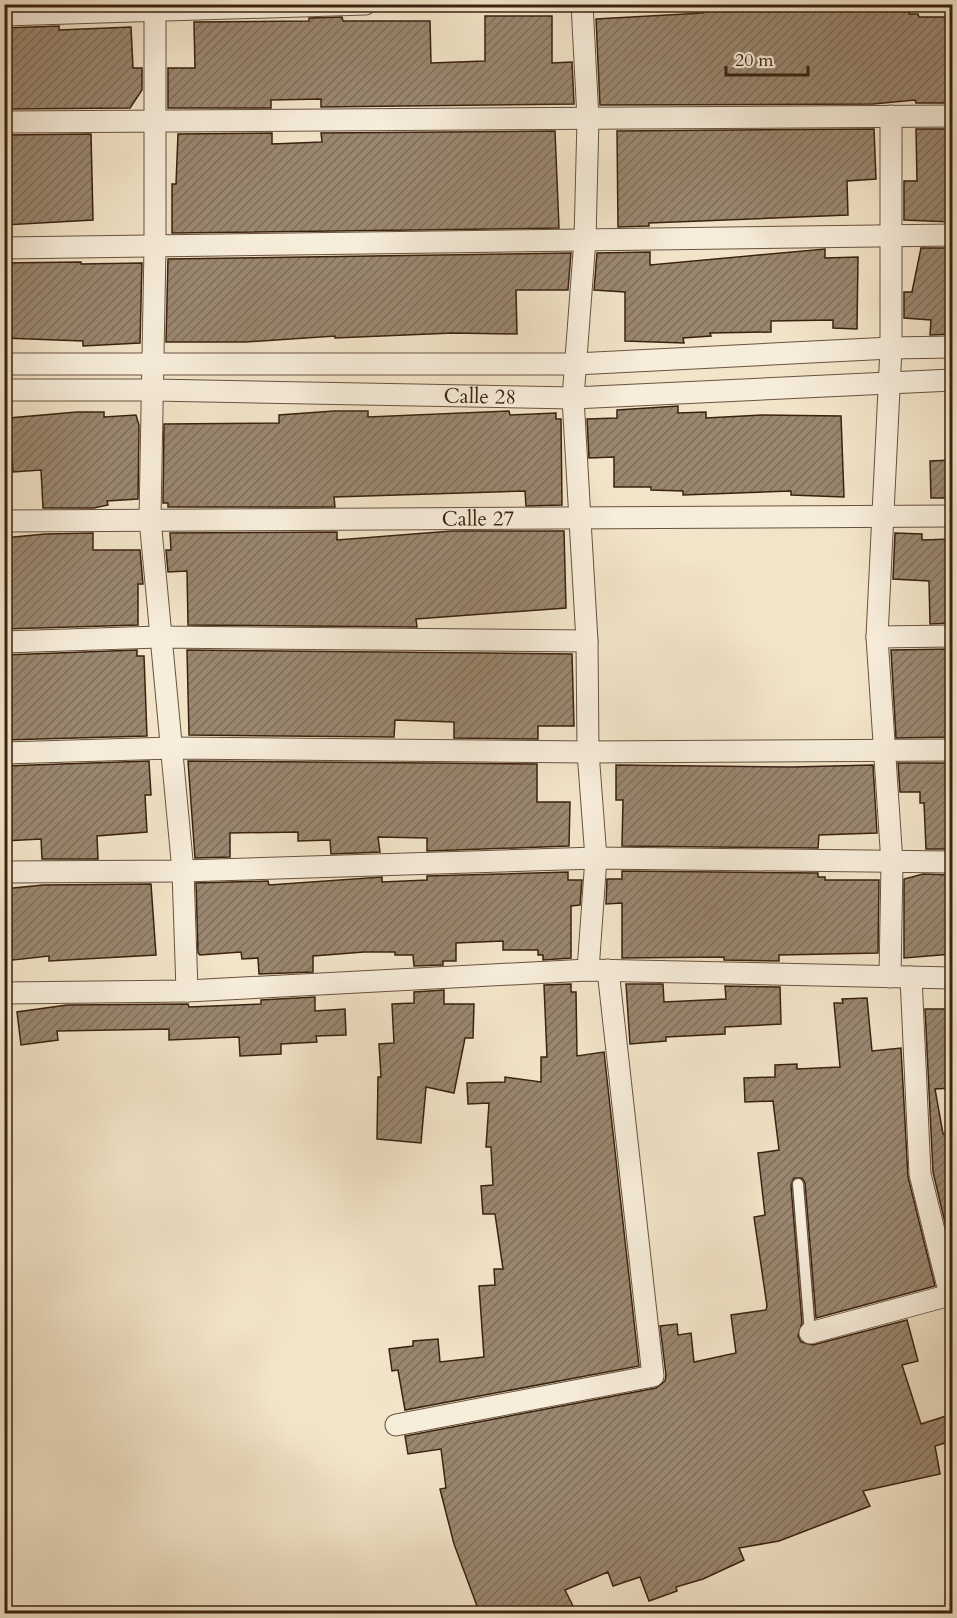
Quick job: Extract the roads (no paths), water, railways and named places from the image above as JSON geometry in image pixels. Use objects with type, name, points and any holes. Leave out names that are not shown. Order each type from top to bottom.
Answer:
[{"type":"street","points":[[4,15],[155,8],[365,4]]},
{"type":"street","points":[[396,1425],[653,1376],[598,970],[596,858],[588,752],[587,641],[573,398],[585,239],[588,119],[582,4]]},
{"type":"street","points":[[155,8],[155,247],[150,519],[159,638],[183,872],[187,991]]},
{"type":"street","points":[[890,977],[892,863],[877,637],[891,348],[891,116]]},
{"type":"street","points":[[4,122],[952,116]]},
{"type":"street","points":[[4,248],[952,235]]},
{"type":"street","name":"Calle 28","points":[[4,364],[575,364],[952,347]]},
{"type":"street","name":"Calle 28","points":[[4,390],[153,390],[573,398],[890,381],[952,380]]},
{"type":"street","name":"Calle 27","points":[[4,520],[952,516]]},
{"type":"street","points":[[877,637],[952,636]]},
{"type":"street","points":[[4,642],[159,638],[587,641]]},
{"type":"street","points":[[4,753],[172,748],[588,752],[952,750]]},
{"type":"street","points":[[4,872],[183,872],[596,858],[952,862]]},
{"type":"street","points":[[4,993],[187,991],[598,970],[952,978]]},
{"type":"street","points":[[810,1333],[950,1295],[920,1174],[911,977]]},
{"type":"lane","points":[[798,1184],[810,1333]]}]
